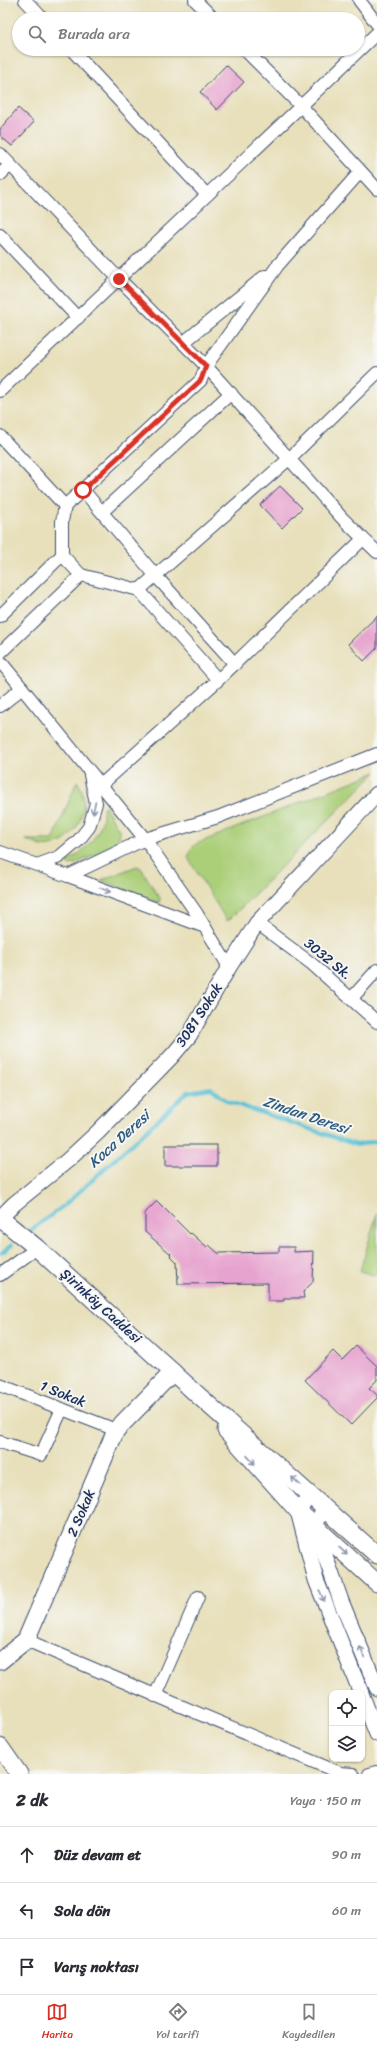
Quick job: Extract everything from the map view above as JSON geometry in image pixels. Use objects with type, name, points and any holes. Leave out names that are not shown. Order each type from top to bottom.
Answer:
[{"type":"main road","name":"Şirinköy Caddesi","points":[[0,1218],[37,1248],[200,1397],[377,1555]]},
{"type":"main road","name":"2 Sokak","points":[[0,1660],[26,1640],[116,1430],[173,1372]]},
{"type":"main road","name":"Şirinköy Caddesi","points":[[200,1397],[239,1447],[298,1511],[377,1582]]},
{"type":"main road","points":[[0,1747],[19,1774]]},
{"type":"street","points":[[25,0],[36,12]]},
{"type":"street","points":[[195,0],[207,12]]},
{"type":"street","points":[[359,0],[377,24]]},
{"type":"street","points":[[365,45],[377,33]]},
{"type":"street","points":[[78,56],[207,194]]},
{"type":"street","points":[[251,56],[302,106],[360,172],[377,189]]},
{"type":"street","points":[[0,391],[353,56]]},
{"type":"street","points":[[0,154],[119,279],[206,366],[290,458],[342,518],[377,552]]},
{"type":"street","points":[[0,175],[10,165]]},
{"type":"street","points":[[218,680],[139,590],[80,575],[62,555],[62,521],[65,506],[201,380],[206,366],[278,265],[360,172]]},
{"type":"street","points":[[0,235],[78,318]]},
{"type":"street","points":[[183,343],[278,265]]},
{"type":"street","points":[[139,590],[290,458],[377,373]]},
{"type":"street","points":[[102,512],[231,393]]},
{"type":"street","points":[[0,436],[65,506]]},
{"type":"street","points":[[83,490],[155,575],[234,664]]},
{"type":"street","points":[[101,785],[218,680],[363,539]]},
{"type":"street","points":[[0,616],[62,555]]},
{"type":"street","points":[[80,575],[1,660],[145,839],[205,928],[229,967]]},
{"type":"street","points":[[0,706],[22,688]]},
{"type":"street","points":[[68,876],[145,839],[218,817],[377,754]]},
{"type":"street","points":[[37,865],[59,857],[78,841],[89,827],[96,803],[89,770]]},
{"type":"street","name":"3081 Sokak","points":[[0,1218],[14,1204],[68,1160],[98,1132],[172,1056],[189,1036],[229,967],[258,923],[377,794]]},
{"type":"street","points":[[0,852],[205,928]]},
{"type":"street","name":"3032 Sk.","points":[[258,923],[312,964],[352,998],[377,1022]]},
{"type":"street","points":[[352,998],[377,970]]},
{"type":"street","points":[[0,1275],[37,1248]]},
{"type":"street","name":"1 Sokak","points":[[0,1385],[116,1430]]},
{"type":"street","points":[[0,1442],[41,1455],[62,1409]]},
{"type":"street","points":[[310,1495],[298,1511],[316,1580],[360,1690]]},
{"type":"street","points":[[326,1509],[314,1524],[341,1601],[377,1688]]},
{"type":"street","points":[[155,1696],[198,1597]]},
{"type":"street","points":[[26,1640],[155,1696],[340,1773],[354,1774]]},
{"type":"street","points":[[365,1704],[377,1734]]},
{"type":"street","points":[[369,1774],[377,1772]]},
{"type":"green space","points":[[376,772],[227,921],[188,858],[191,849],[196,844]]},
{"type":"green space","points":[[77,781],[82,790],[83,810],[75,829],[60,843],[50,846],[41,846],[26,840],[53,840]]},
{"type":"green space","points":[[105,806],[119,830],[120,834],[116,845],[75,864],[68,865],[67,862],[81,852],[98,832],[103,816],[103,807]]},
{"type":"green space","points":[[137,866],[141,868],[160,899],[159,903],[101,880]]},
{"type":"green space","points":[[377,1213],[377,1276],[360,1271]]},
{"type":"building","points":[[226,65],[244,82],[217,110],[200,92]]},
{"type":"building","points":[[18,108],[34,122],[12,146],[0,136],[0,129]]},
{"type":"building","points":[[280,486],[302,508],[282,528],[260,505]]},
{"type":"building","points":[[377,616],[377,648],[364,661],[348,644]]},
{"type":"building","points":[[165,1145],[217,1145],[217,1166],[165,1166]]},
{"type":"building","points":[[157,1201],[190,1234],[191,1233],[207,1247],[209,1245],[218,1253],[279,1252],[279,1247],[294,1247],[294,1252],[314,1251],[313,1282],[303,1292],[304,1298],[284,1298],[284,1301],[268,1301],[268,1283],[178,1284],[177,1262],[170,1255],[171,1254],[145,1232],[145,1213]]},
{"type":"building","points":[[356,1346],[377,1366],[377,1380],[369,1388],[377,1395],[377,1398],[351,1425],[305,1380],[333,1351],[342,1360]]},
{"type":"waterway","name":"Koca Deresi","points":[[31,1230],[66,1204],[188,1092],[211,1088],[227,1101],[357,1145],[377,1141]]},
{"type":"waterway","name":"Koca Deresi","points":[[1,1253],[12,1245]]},
{"type":"route","points":[[83,490],[201,380],[206,366],[119,279]]},
{"type":"water label","name":"Zindan Deresi","points":[[306,1115]]}]
